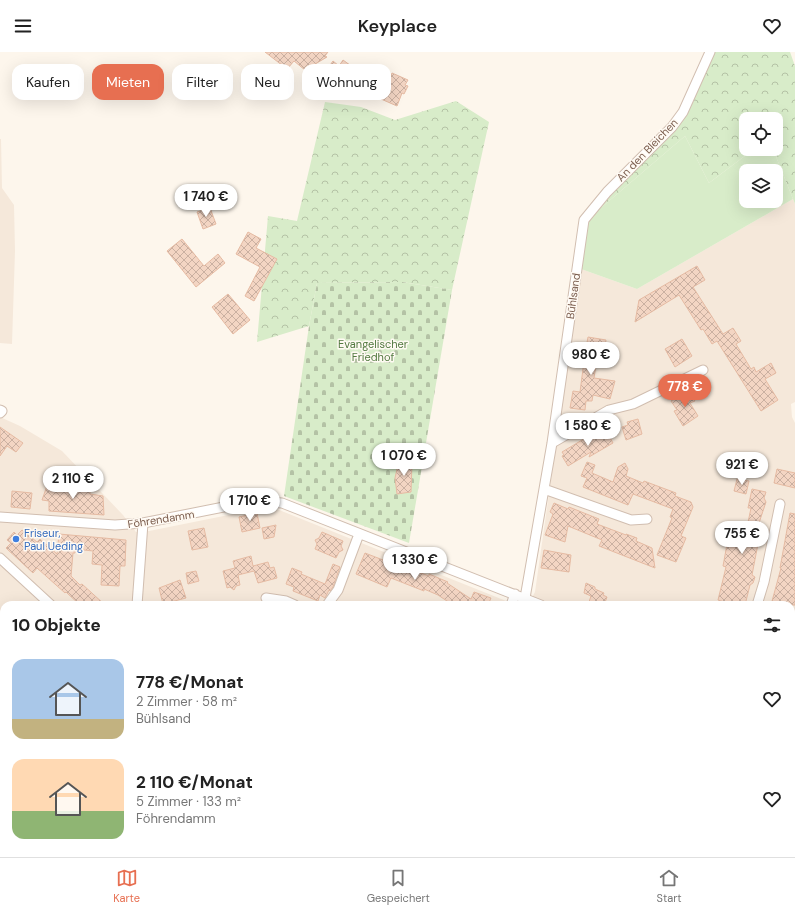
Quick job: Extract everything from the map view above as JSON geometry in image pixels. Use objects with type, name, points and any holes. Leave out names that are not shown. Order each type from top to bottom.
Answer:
[{"type":"street","name":"An den Bleichen","points":[[584,220],[607,192],[672,127],[683,112],[710,52]]},
{"type":"street","name":"Bühlsand","points":[[525,598],[552,443],[584,220]]},
{"type":"street","points":[[552,443],[609,410],[633,404],[703,370]]},
{"type":"street","points":[[544,489],[631,520],[648,519]]},
{"type":"street","name":"Föhrendamm","points":[[0,517],[114,525],[143,523],[254,501],[282,503],[531,601]]},
{"type":"street","points":[[758,601],[764,582],[780,504]]},
{"type":"street","points":[[137,601],[143,523]]},
{"type":"street","points":[[330,601],[338,590],[359,534]]},
{"type":"street","points":[[0,558],[46,601]]},
{"type":"street","points":[[512,601],[515,594]]},
{"type":"street","points":[[266,598],[286,601]]},
{"type":"shaded area","points":[[0,139],[2,188],[14,205],[15,251],[12,344],[0,343]]},
{"type":"shaded area","points":[[793,199],[795,204],[795,402],[791,404],[792,417],[795,423],[795,601],[530,601],[535,592],[581,269],[637,289],[777,208],[783,208],[783,205]]},
{"type":"shaded area","points":[[0,417],[20,426],[62,451],[123,515],[136,532],[149,531],[263,508],[279,510],[506,601],[0,601]]},
{"type":"green space","points":[[713,52],[790,52],[795,66],[795,204],[783,174],[783,164],[779,164],[776,156],[783,156],[783,112],[739,112],[739,156],[745,156],[709,183],[685,136],[602,207],[599,205],[673,128]]},
{"type":"green space","points":[[456,101],[489,122],[452,290],[402,282],[317,283],[309,326],[257,342],[268,216],[297,221],[325,102],[361,107],[395,120]]},
{"type":"green space","points":[[685,136],[709,183],[745,156],[776,156],[779,164],[739,164],[739,208],[777,208],[637,289],[581,269],[588,222],[599,205],[602,207]]},
{"type":"green space","points":[[783,174],[793,199],[783,205]]},
{"type":"green space","name":"Evangelischer Friedhof","points":[[402,282],[452,290],[409,543],[284,496],[309,326],[317,283]]},
{"type":"building","points":[[265,52],[328,52],[325,56],[327,57],[315,64],[302,64],[302,68],[294,61],[291,64],[281,64]]},
{"type":"building","points":[[343,60],[348,64],[340,64]]},
{"type":"building","points":[[392,73],[408,80],[405,85],[408,86],[404,94],[402,93],[397,106],[383,100],[391,100]]},
{"type":"building","points":[[210,208],[216,224],[203,229],[197,212]]},
{"type":"building","points":[[248,232],[261,239],[256,248],[277,259],[254,301],[245,296],[260,267],[236,254]]},
{"type":"building","points":[[182,239],[204,266],[218,254],[225,263],[196,287],[167,251]]},
{"type":"building","points":[[697,266],[705,280],[693,287],[723,334],[733,328],[741,341],[736,344],[751,369],[754,367],[756,372],[771,363],[776,373],[765,379],[778,400],[761,411],[717,341],[712,344],[703,329],[701,330],[679,295],[635,322],[639,300]]},
{"type":"building","points":[[228,294],[250,320],[233,334],[212,307]]},
{"type":"building","points":[[588,337],[606,340],[604,353],[598,352],[594,378],[615,381],[610,399],[593,395],[592,401],[586,401],[585,410],[570,408],[573,391],[580,392],[584,361],[577,360],[579,347],[586,348]]},
{"type":"building","points":[[682,339],[692,356],[675,367],[665,349]]},
{"type":"building","points":[[688,390],[695,401],[690,403],[698,416],[683,426],[674,411],[677,410],[671,401]]},
{"type":"building","points":[[638,419],[642,434],[626,440],[622,427],[628,425],[627,422]]},
{"type":"building","points":[[0,427],[23,443],[16,452],[7,446],[0,456]]},
{"type":"building","points":[[604,427],[613,443],[589,457],[591,452],[568,466],[562,456],[564,455],[562,452]]},
{"type":"building","points":[[399,460],[412,463],[411,492],[397,494],[395,478]]},
{"type":"building","points":[[587,462],[595,465],[592,473],[613,482],[618,467],[625,463],[628,469],[626,476],[676,493],[675,496],[691,502],[693,507],[681,536],[686,538],[676,562],[657,555],[672,518],[670,517],[673,509],[633,494],[628,505],[583,487],[587,478],[581,476]]},
{"type":"building","points":[[777,469],[795,473],[795,488],[774,483]]},
{"type":"building","points":[[737,479],[749,481],[746,494],[734,491]]},
{"type":"building","points":[[48,483],[84,486],[84,489],[90,489],[90,494],[103,496],[104,515],[49,511],[49,501],[42,500]]},
{"type":"building","points":[[752,489],[766,492],[764,498],[766,502],[759,523],[762,523],[752,575],[755,577],[753,583],[750,585],[746,601],[721,601],[718,600],[726,567],[723,566],[730,528],[746,532],[751,508],[748,508]]},
{"type":"building","points":[[12,491],[32,493],[30,509],[11,507]]},
{"type":"building","points":[[554,503],[568,509],[569,507],[599,519],[597,524],[637,538],[636,541],[652,548],[655,568],[599,546],[602,540],[568,526],[565,542],[545,535],[553,514],[550,512]]},
{"type":"building","points":[[257,513],[260,528],[242,532],[239,517]]},
{"type":"building","points":[[790,513],[795,514],[795,601],[772,601]]},
{"type":"building","points":[[276,525],[274,537],[264,539],[262,528]]},
{"type":"building","points":[[204,528],[208,547],[192,550],[188,531]]},
{"type":"building","points":[[22,530],[37,542],[40,539],[57,554],[59,534],[126,540],[125,566],[120,566],[119,586],[101,585],[102,565],[92,564],[93,551],[75,549],[75,553],[73,553],[71,576],[101,601],[76,601],[37,568],[33,573],[6,548],[11,543],[7,540],[14,532],[17,535]]},
{"type":"building","points":[[322,532],[343,541],[341,546],[343,550],[339,552],[336,558],[315,549],[317,544],[315,540],[319,538]]},
{"type":"building","points":[[544,550],[571,555],[569,572],[541,568]]},
{"type":"building","points":[[365,553],[429,576],[429,574],[448,582],[447,583],[471,599],[474,592],[491,598],[490,601],[447,601],[424,589],[424,591],[391,578],[387,587],[356,574]]},
{"type":"building","points":[[251,556],[253,566],[268,562],[270,568],[274,567],[277,578],[258,583],[254,571],[238,575],[240,585],[236,586],[234,590],[230,587],[227,588],[223,571],[235,568],[233,561]]},
{"type":"building","points":[[333,564],[340,567],[333,587],[330,591],[329,590],[325,598],[320,595],[318,601],[293,591],[294,587],[286,584],[292,568],[302,572],[301,574],[325,584]]},
{"type":"building","points":[[196,571],[199,581],[188,584],[186,573]]},
{"type":"building","points":[[180,580],[186,598],[174,601],[162,601],[159,588]]},
{"type":"building","points":[[586,583],[604,593],[603,595],[607,597],[606,601],[589,601],[591,596],[584,593]]},
{"type":"place","name":"Friseur, Paul Ueding","points":[[16,539]]}]
